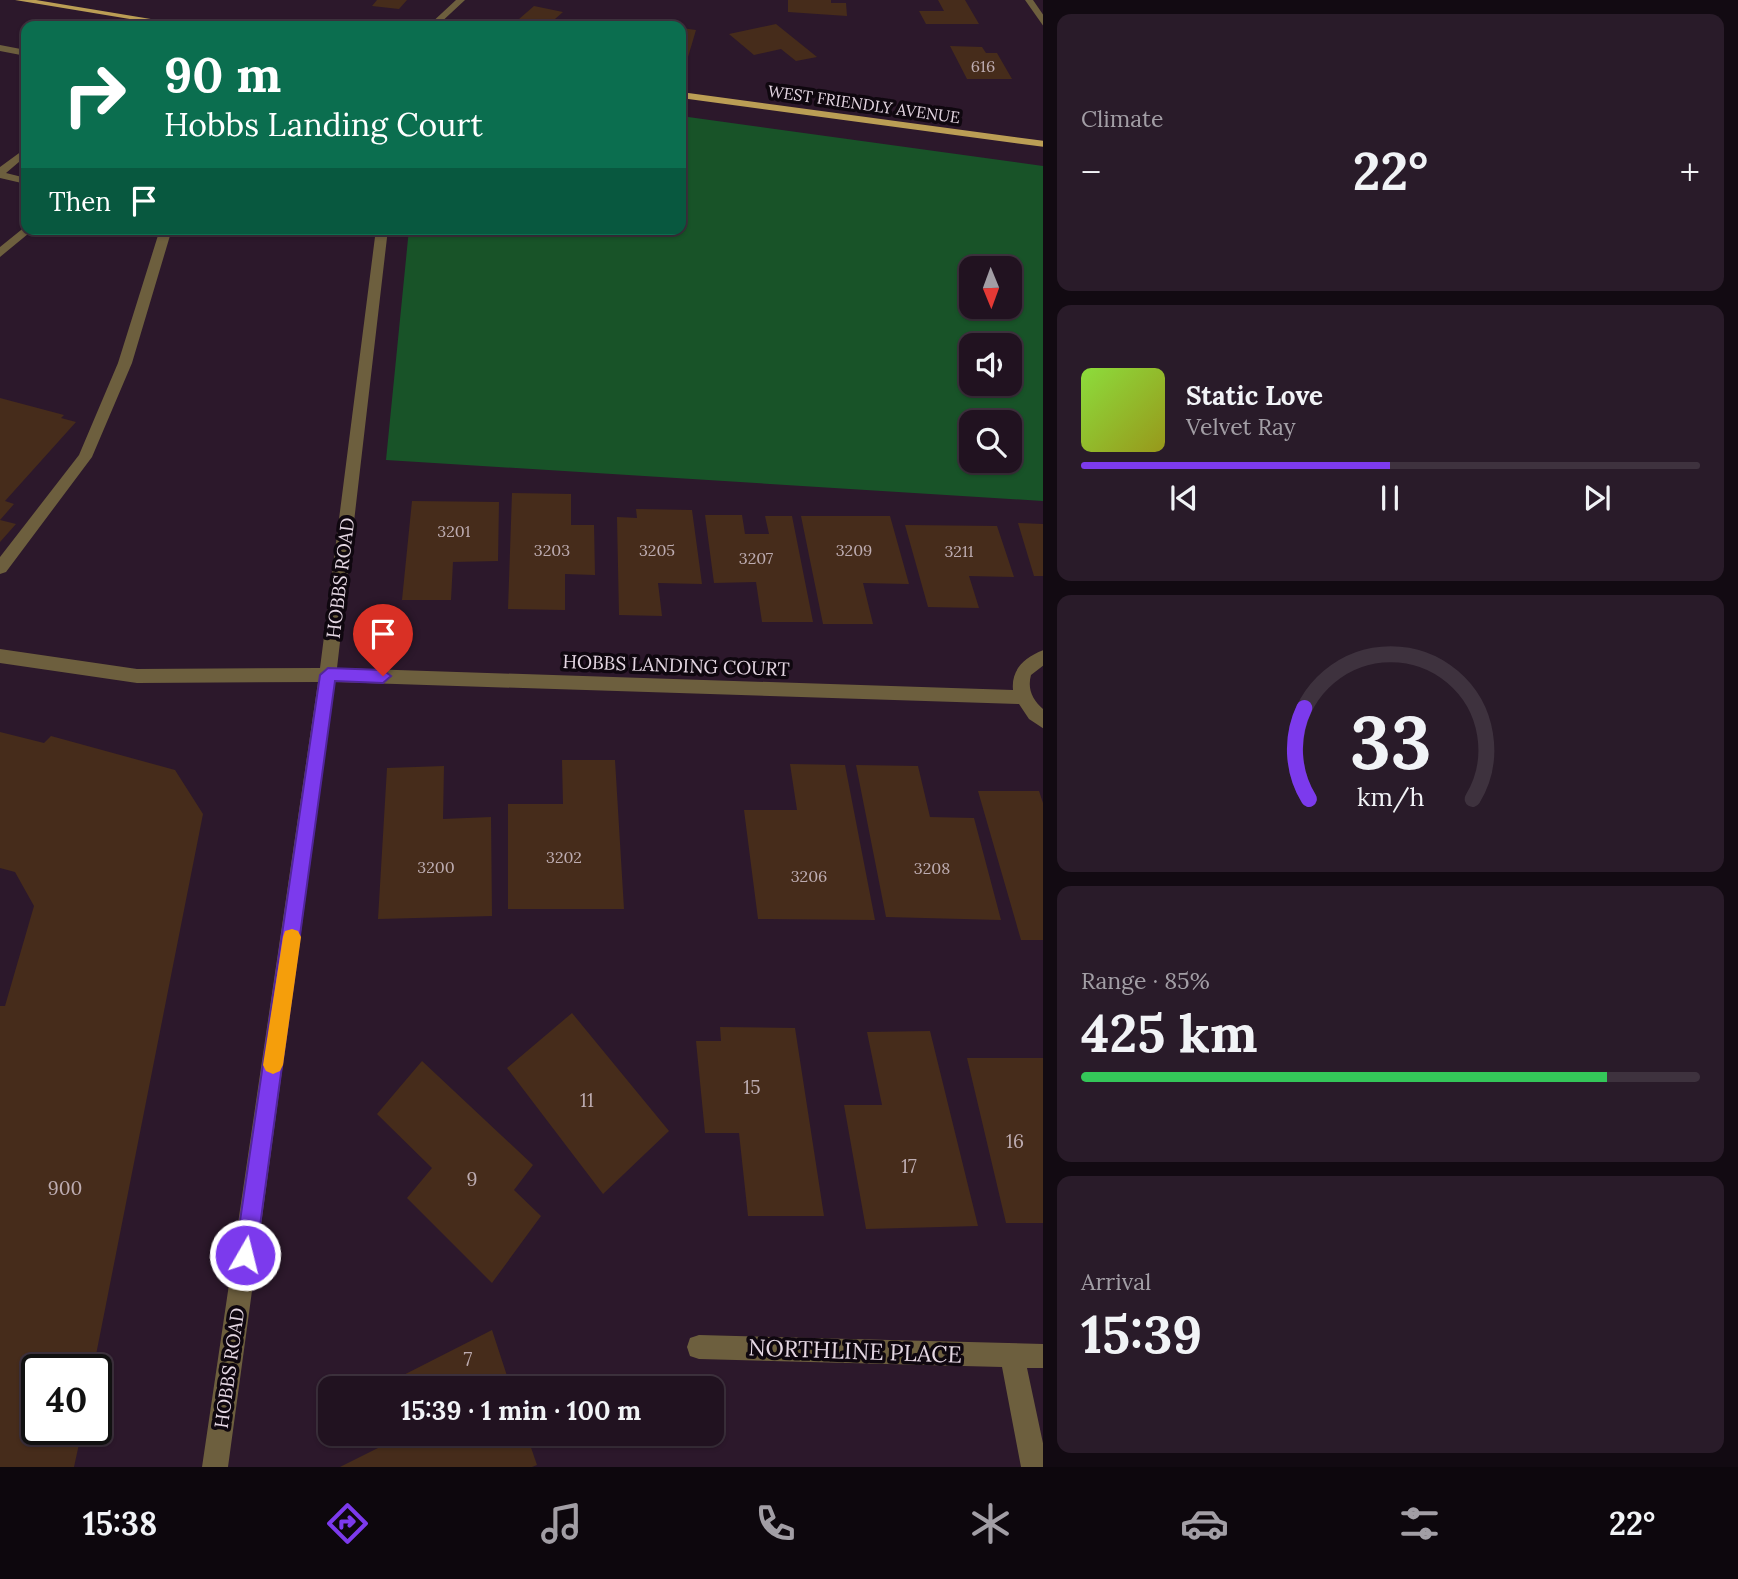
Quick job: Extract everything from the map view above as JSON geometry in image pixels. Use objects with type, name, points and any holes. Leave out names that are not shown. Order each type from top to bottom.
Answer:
[{"type":"main road","points":[[19,0],[156,21]]},
{"type":"main road","name":"WEST FRIENDLY AVENUE","points":[[686,97],[1043,144]]},
{"type":"street","points":[[438,21],[461,0]]},
{"type":"street","points":[[1029,0],[1043,24]]},
{"type":"street","points":[[0,48],[21,52]]},
{"type":"street","points":[[0,174],[21,155]]},
{"type":"street","points":[[0,174],[21,180]]},
{"type":"street","points":[[0,253],[21,234]]},
{"type":"street","points":[[0,568],[85,457],[125,363],[164,235]]},
{"type":"street","name":"HOBBS ROAD","points":[[215,1467],[328,675],[381,235]]},
{"type":"street","name":"HOBBS LANDING COURT","points":[[0,656],[137,676],[328,675],[1022,697]]},
{"type":"street","points":[[1043,657],[1031,662],[1023,672],[1020,683],[1022,697],[1030,710],[1043,722]]},
{"type":"street","name":"NORTHLINE PLACE","points":[[699,1347],[1043,1356]]},
{"type":"street","points":[[1012,1356],[1034,1467]]},
{"type":"green space","points":[[686,117],[1043,166],[1043,501],[386,460],[408,235],[686,235]]},
{"type":"building","points":[[377,0],[407,0],[399,9],[372,6]]},
{"type":"building","points":[[788,0],[831,0],[831,3],[846,3],[847,16],[788,12]]},
{"type":"building","points":[[938,0],[965,0],[979,24],[926,24],[919,11],[944,11]]},
{"type":"building","points":[[534,6],[563,12],[553,21],[517,21]]},
{"type":"building","points":[[776,24],[817,57],[796,61],[781,49],[754,55],[729,34]]},
{"type":"building","points":[[686,29],[696,30],[686,57]]},
{"type":"building","points":[[950,46],[982,47],[986,53],[997,53],[1012,79],[967,79]]},
{"type":"building","points":[[0,398],[64,415],[61,418],[76,422],[5,501],[14,504],[0,520]]},
{"type":"building","points":[[512,493],[571,494],[571,525],[594,525],[595,575],[565,574],[565,610],[508,609]]},
{"type":"building","points":[[412,501],[499,502],[498,561],[453,562],[451,600],[402,600]]},
{"type":"building","points":[[636,509],[692,510],[702,584],[658,583],[662,616],[619,615],[617,517],[637,518]]},
{"type":"building","points":[[705,515],[742,515],[745,534],[769,534],[765,516],[792,516],[813,622],[762,622],[756,582],[714,583]]},
{"type":"building","points":[[801,516],[890,516],[909,584],[863,583],[873,624],[823,624]]},
{"type":"building","points":[[0,520],[16,524],[0,542]]},
{"type":"building","points":[[1018,523],[1043,524],[1043,576],[1034,576]]},
{"type":"building","points":[[905,525],[997,526],[1014,577],[969,576],[979,608],[928,607]]},
{"type":"building","points":[[0,732],[44,743],[51,736],[175,770],[203,814],[96,1354],[21,1354],[21,1445],[79,1445],[74,1467],[0,1467],[0,1006],[5,1006],[34,906],[15,872],[0,868]]},
{"type":"building","points":[[562,760],[615,760],[624,909],[508,909],[508,804],[563,804]]},
{"type":"building","points":[[790,764],[845,765],[875,920],[758,919],[744,810],[797,810]]},
{"type":"building","points":[[856,765],[918,766],[930,817],[974,818],[1001,920],[886,917]]},
{"type":"building","points":[[444,766],[443,819],[491,817],[492,916],[378,919],[387,768]]},
{"type":"building","points":[[978,791],[1039,791],[1043,803],[1043,940],[1021,940]]},
{"type":"building","points":[[572,1013],[669,1131],[603,1194],[507,1068]]},
{"type":"building","points":[[720,1027],[795,1028],[824,1216],[748,1216],[739,1133],[705,1133],[696,1041],[721,1041]]},
{"type":"building","points":[[930,1031],[978,1226],[866,1229],[844,1105],[882,1105],[867,1032]]},
{"type":"building","points":[[967,1058],[1043,1058],[1043,1223],[1006,1223]]},
{"type":"building","points":[[422,1061],[533,1165],[514,1190],[541,1216],[492,1283],[407,1198],[432,1168],[377,1114]]},
{"type":"building","points":[[492,1330],[507,1376],[402,1376]]},
{"type":"building","points":[[382,1446],[530,1446],[537,1465],[532,1467],[340,1467]]},
{"type":"slow traffic","points":[[273,1065],[292,937]]},
{"type":"route","points":[[245,1255],[328,675],[383,676]]}]
